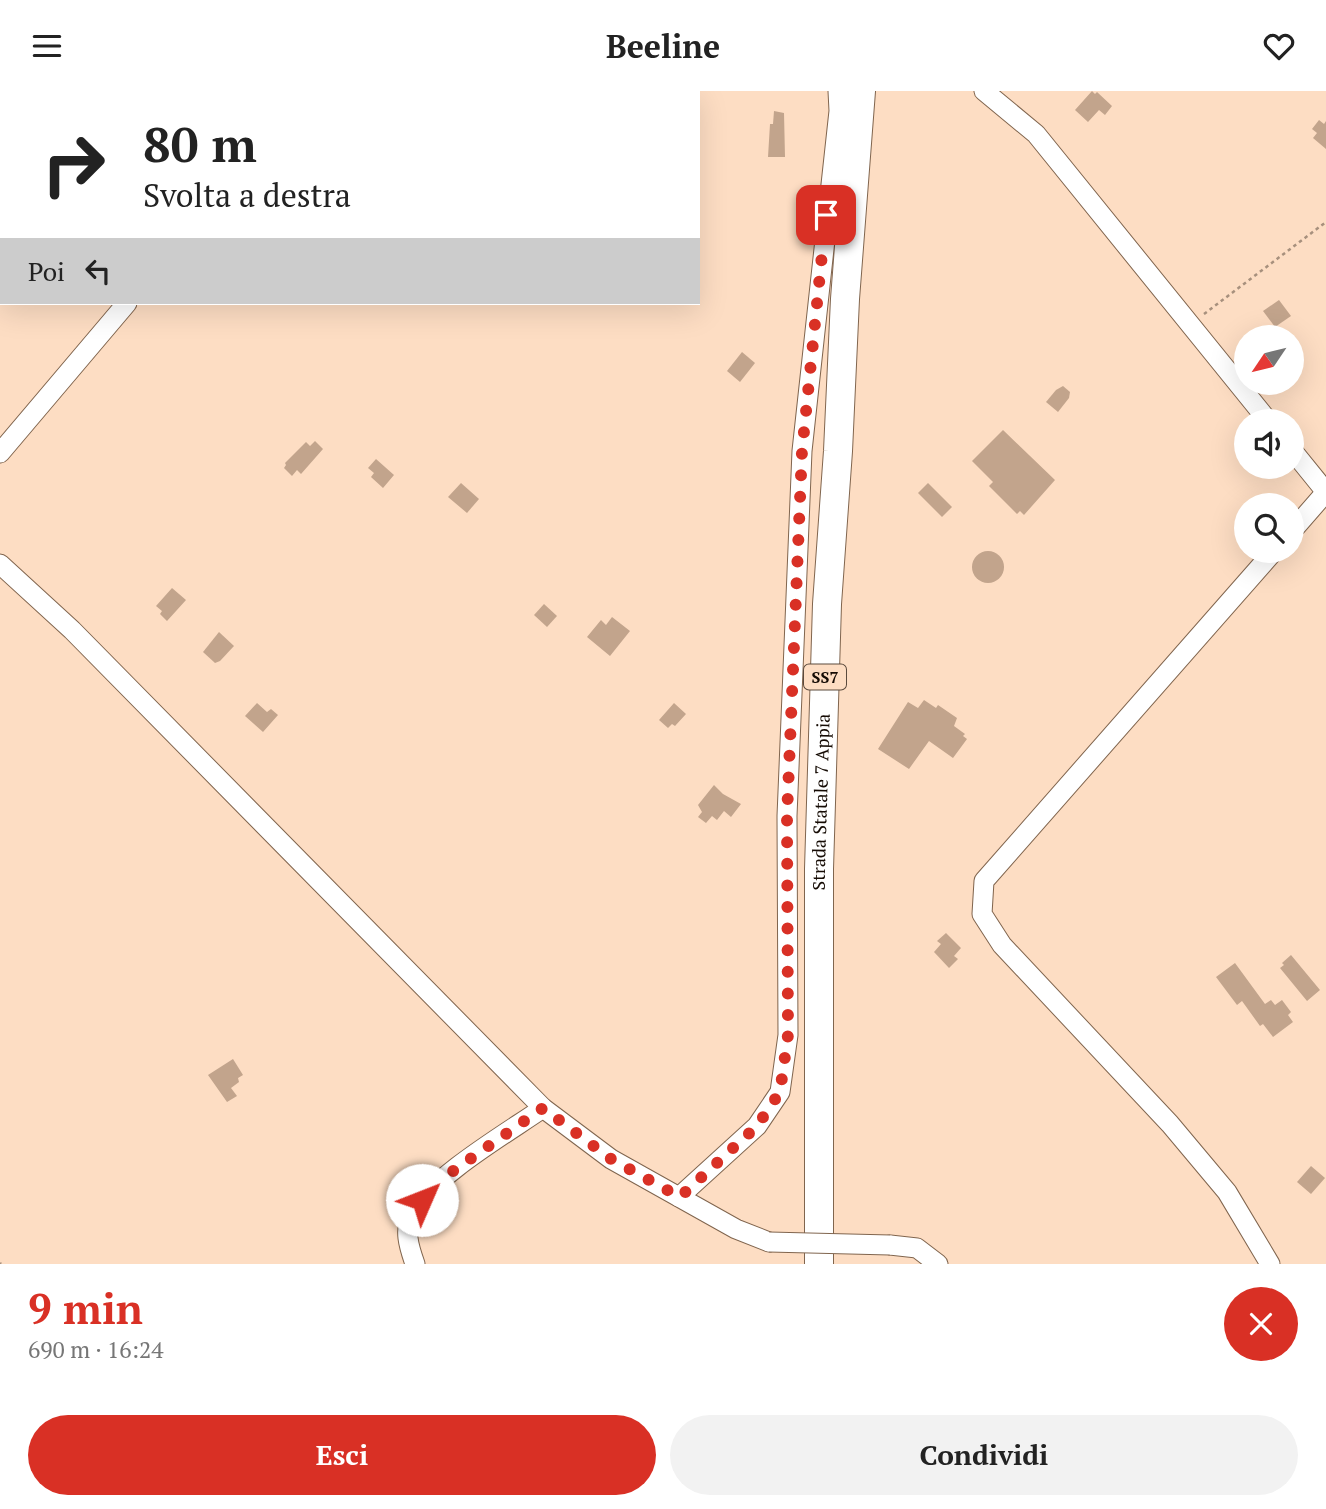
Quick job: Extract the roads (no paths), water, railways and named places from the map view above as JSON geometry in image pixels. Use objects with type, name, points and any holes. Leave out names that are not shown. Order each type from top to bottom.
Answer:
[{"type":"highway","name":"Strada Statale 7 Appia","points":[[819,1264],[819,870],[827,604],[845,299],[861,91]]},
{"type":"highway","name":"Strada Statale 7 Appia","points":[[836,1264],[835,870],[843,605],[860,299],[877,91]]},
{"type":"street","points":[[680,1197],[757,1126],[780,1092],[788,1035],[787,816],[802,451],[839,111],[838,91]]},
{"type":"street","points":[[984,91],[1035,134],[1258,409]]},
{"type":"street","points":[[0,453],[125,305]]},
{"type":"street","points":[[1304,465],[1326,492],[1304,517]]},
{"type":"street","points":[[1263,563],[984,881],[982,914],[1002,945],[1170,1124],[1227,1192],[1270,1264]]},
{"type":"street","points":[[0,564],[72,630],[543,1108],[611,1159],[736,1229],[769,1242],[890,1244],[917,1248],[938,1264]]},
{"type":"street","points":[[415,1264],[407,1241],[411,1214],[433,1185],[543,1108]]}]
